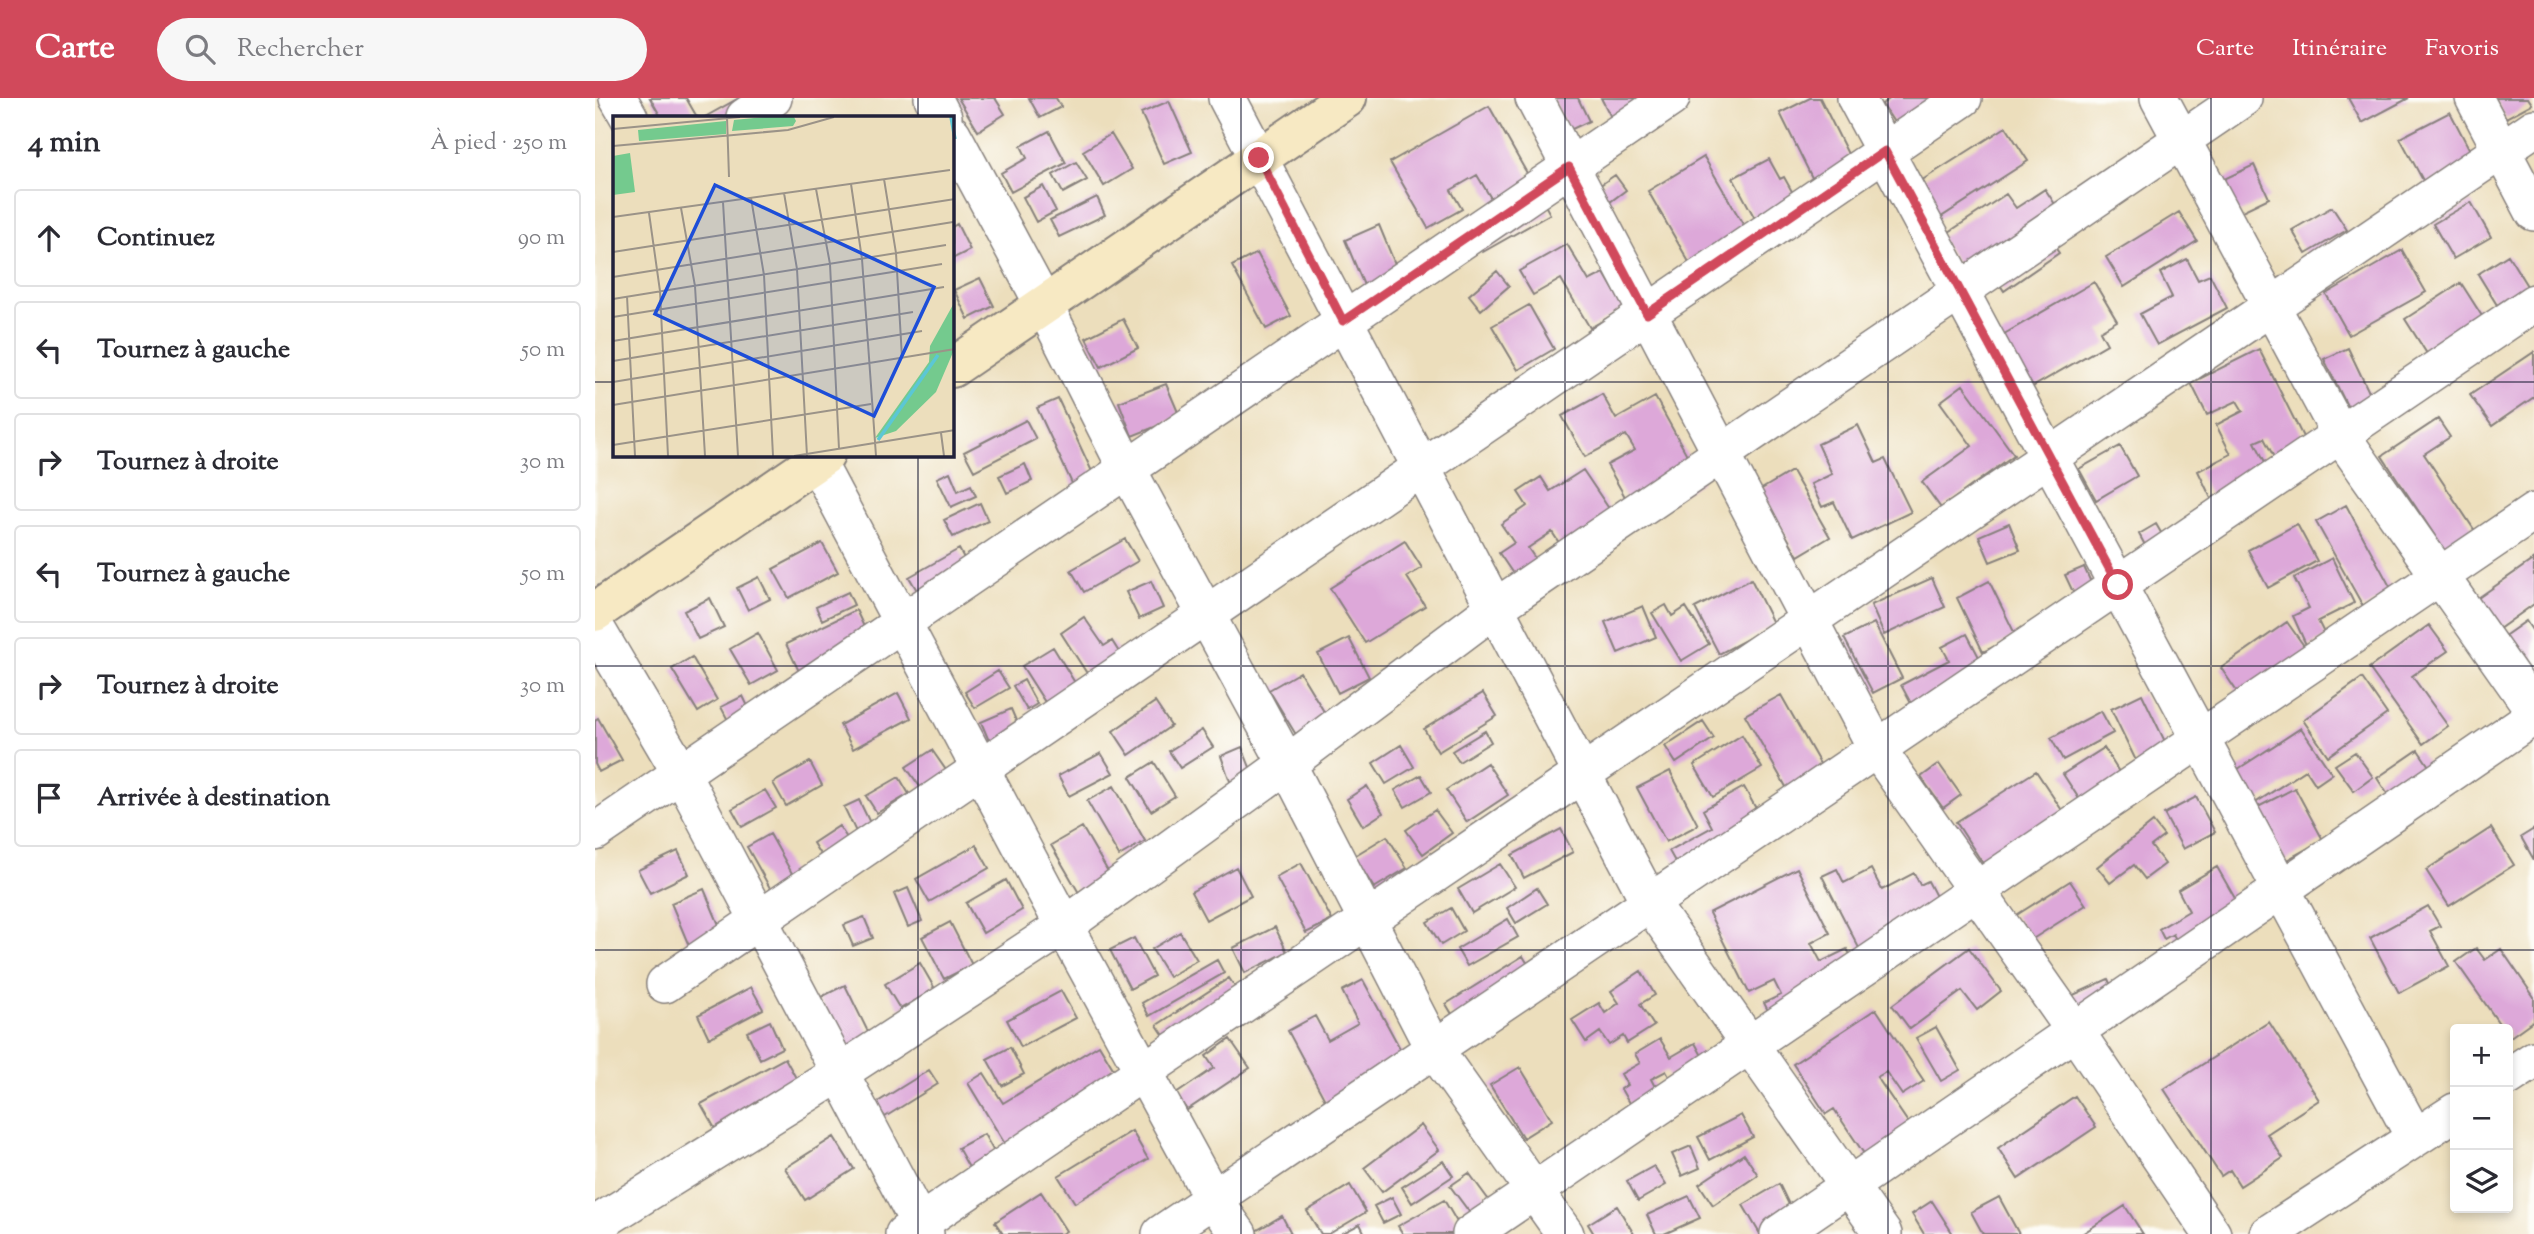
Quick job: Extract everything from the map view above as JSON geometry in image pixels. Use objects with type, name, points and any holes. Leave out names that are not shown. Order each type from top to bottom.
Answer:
[{"type":"street","points":[[618,98],[628,116]]},
{"type":"street","points":[[746,116],[773,98]]},
{"type":"street","points":[[933,98],[942,116]]},
{"type":"street","points":[[1227,98],[1650,902],[1883,1234]]},
{"type":"street","points":[[954,367],[1347,98]]},
{"type":"street","points":[[1534,98],[1877,749],[2075,1031],[2212,1234]]},
{"type":"street","points":[[595,832],[1671,98]]},
{"type":"street","points":[[1856,98],[2415,1138]]},
{"type":"street","points":[[665,984],[1963,98]]},
{"type":"street","points":[[2159,98],[2340,435],[2534,709]]},
{"type":"street","points":[[595,1225],[841,1072],[1064,926],[1495,608],[2243,98]]},
{"type":"street","points":[[2474,98],[2534,212]]},
{"type":"street","points":[[595,627],[681,774],[841,1072],[917,1230],[1367,920],[2534,128]]},
{"type":"street","points":[[954,138],[1044,305],[1127,468],[1287,764],[1434,1049],[1565,1234]]},
{"type":"street","points":[[1161,1234],[2534,303]]},
{"type":"street","points":[[595,612],[818,457],[902,622],[1064,926],[1213,1199],[1238,1234]]},
{"type":"street","points":[[1471,1234],[2534,512]]},
{"type":"street","points":[[1779,1234],[2534,716]]},
{"type":"street","points":[[2513,1074],[2534,1060]]},
{"type":"street","points":[[2268,1234],[2450,1115]]},
{"type":"building","points":[[650,98],[686,98],[696,116],[660,116]]},
{"type":"building","points":[[739,98],[752,98],[761,116],[707,116]]},
{"type":"building","points":[[958,98],[995,98],[1005,114],[978,131]]},
{"type":"building","points":[[1029,98],[1056,98],[1061,107],[1040,118]]},
{"type":"building","points":[[1553,98],[1578,98],[1589,121],[1568,131]]},
{"type":"building","points":[[1601,98],[1667,98],[1615,125]]},
{"type":"building","points":[[1810,98],[1820,98],[1856,170],[1817,188],[1780,113]]},
{"type":"building","points":[[1891,98],[1969,98],[1905,139],[1882,104]]},
{"type":"building","points":[[2348,98],[2409,98],[2362,123]]},
{"type":"building","points":[[2495,98],[2528,98],[2532,104],[2506,118]]},
{"type":"building","points":[[1169,101],[1192,152],[1164,164],[1141,113]]},
{"type":"building","points":[[1489,106],[1550,214],[1483,252],[1466,222],[1495,205],[1477,175],[1451,190],[1462,209],[1428,228],[1390,162]]},
{"type":"building","points":[[2450,112],[2475,160],[2426,186],[2400,138]]},
{"type":"building","points":[[2006,127],[2028,161],[1938,219],[1916,184]]},
{"type":"building","points":[[1049,131],[1066,163],[1011,192],[1001,173],[1027,158],[1021,146]]},
{"type":"building","points":[[1111,134],[1132,169],[1104,186],[1083,151]]},
{"type":"building","points":[[1704,157],[1744,226],[1693,269],[1648,191]]},
{"type":"building","points":[[1769,159],[1780,179],[1784,177],[1799,204],[1759,226],[1733,178]]},
{"type":"building","points":[[1076,162],[1087,180],[1063,193],[1053,175]]},
{"type":"building","points":[[2254,165],[2269,198],[2238,213],[2222,180]]},
{"type":"building","points":[[1615,175],[1626,190],[1610,202],[1599,186]]},
{"type":"building","points":[[1043,186],[1056,211],[1036,222],[1023,197]]},
{"type":"building","points":[[2045,189],[2068,224],[2048,237],[2059,253],[2004,291],[1983,259],[1964,273],[1940,238],[2006,194],[2016,208]]},
{"type":"building","points":[[1097,197],[1105,215],[1059,237],[1050,220]]},
{"type":"building","points":[[2471,202],[2491,237],[2453,259],[2433,224]]},
{"type":"building","points":[[2332,207],[2347,230],[2306,254],[2292,230]]},
{"type":"building","points":[[2179,212],[2197,241],[2124,287],[2106,257]]},
{"type":"building","points":[[957,224],[970,250],[954,258],[954,226]]},
{"type":"building","points":[[1379,225],[1402,281],[1368,295],[1345,240]]},
{"type":"building","points":[[1567,244],[1589,281],[1604,273],[1624,308],[1590,328],[1561,279],[1533,295],[1519,271]]},
{"type":"building","points":[[2402,250],[2426,292],[2349,335],[2326,294]]},
{"type":"building","points":[[1257,253],[1291,316],[1266,329],[1232,266]]},
{"type":"building","points":[[2508,255],[2527,286],[2497,305],[2478,274]]},
{"type":"building","points":[[2187,259],[2198,280],[2210,275],[2227,308],[2157,345],[2140,314],[2172,297],[2160,273]]},
{"type":"building","points":[[1497,271],[1509,286],[1481,310],[1469,295]]},
{"type":"building","points":[[980,278],[994,306],[968,319],[954,290]]},
{"type":"building","points":[[2094,282],[2117,321],[2100,331],[2107,344],[2022,393],[1992,341]]},
{"type":"building","points":[[2461,283],[2487,324],[2431,360],[2405,319]]},
{"type":"building","points":[[1529,305],[1554,349],[1518,370],[1492,326]]},
{"type":"building","points":[[1123,319],[1138,348],[1101,367],[1086,338]]},
{"type":"building","points":[[2348,348],[2379,413],[2356,424],[2324,359]]},
{"type":"building","points":[[2259,349],[2309,449],[2278,465],[2264,438],[2255,442],[2273,478],[2215,507],[2198,471],[2231,454],[2216,425],[2243,411],[2237,401],[2207,415],[2191,383]]},
{"type":"building","points":[[2534,352],[2534,397],[2492,426],[2470,395]]},
{"type":"building","points":[[1166,384],[1180,417],[1132,436],[1119,402]]},
{"type":"building","points":[[1963,385],[2014,455],[1941,508],[1922,482],[1972,446],[1940,402]]},
{"type":"building","points":[[1602,394],[1616,419],[1655,397],[1702,482],[1637,518],[1607,465],[1635,450],[1626,435],[1585,457],[1562,416]]},
{"type":"building","points":[[1058,399],[1096,480],[1075,490],[1037,408]]},
{"type":"building","points":[[2438,419],[2450,437],[2424,454],[2479,537],[2449,557],[2382,456]]},
{"type":"building","points":[[1026,420],[1036,439],[974,471],[964,452]]},
{"type":"building","points":[[1858,425],[1876,463],[1885,459],[1911,512],[1852,540],[1834,502],[1822,507],[1811,484],[1832,474],[1818,444]]},
{"type":"building","points":[[2120,446],[2137,476],[2096,500],[2079,469]]},
{"type":"building","points":[[1025,464],[1032,481],[1007,493],[999,476]]},
{"type":"building","points":[[1583,470],[1620,525],[1569,558],[1552,532],[1528,548],[1549,579],[1526,593],[1499,553],[1514,543],[1501,524],[1527,506],[1518,492],[1541,477],[1550,491]]},
{"type":"building","points":[[1792,471],[1830,537],[1798,556],[1760,490]]},
{"type":"building","points":[[950,472],[958,491],[971,485],[976,496],[951,507],[937,478]]},
{"type":"building","points":[[980,503],[988,521],[953,537],[944,520]]},
{"type":"building","points":[[2346,505],[2393,592],[2364,608],[2316,522]]},
{"type":"building","points":[[2009,523],[2020,550],[1990,562],[1979,536]]},
{"type":"building","points":[[2156,524],[2171,550],[2153,560],[2139,534]]},
{"type":"building","points":[[2297,524],[2317,561],[2268,588],[2248,550]]},
{"type":"building","points":[[1125,539],[1138,561],[1084,592],[1071,570]]},
{"type":"building","points":[[1405,541],[1422,568],[1407,577],[1425,606],[1365,643],[1330,588]]},
{"type":"building","points":[[822,543],[838,572],[789,598],[773,569]]},
{"type":"building","points":[[959,549],[970,569],[921,597],[909,577]]},
{"type":"building","points":[[2332,558],[2354,603],[2318,621],[2326,637],[2307,647],[2293,616],[2309,608],[2294,578]]},
{"type":"building","points":[[2534,559],[2534,604],[2492,634],[2471,603]]},
{"type":"building","points":[[2084,567],[2099,600],[2081,609],[2065,575]]},
{"type":"building","points":[[759,577],[770,599],[748,610],[737,588]]},
{"type":"building","points":[[1932,578],[1945,607],[1884,635],[1871,605]]},
{"type":"building","points":[[1751,579],[1774,625],[1719,654],[1695,608]]},
{"type":"building","points":[[1151,581],[1163,608],[1139,619],[1126,592]]},
{"type":"building","points":[[1989,581],[2016,636],[1983,652],[1957,598]]},
{"type":"building","points":[[848,592],[854,605],[822,620],[816,607]]},
{"type":"building","points":[[710,598],[724,627],[698,639],[684,611]]},
{"type":"building","points":[[1666,605],[1672,616],[1686,607],[1709,644],[1681,661],[1652,613]]},
{"type":"building","points":[[1643,606],[1656,637],[1618,653],[1605,622]]},
{"type":"building","points":[[856,610],[874,648],[804,682],[786,644]]},
{"type":"building","points":[[1084,617],[1104,646],[1112,641],[1122,657],[1090,678],[1061,633]]},
{"type":"building","points":[[2526,621],[2534,633],[2534,694],[2496,642]]},
{"type":"building","points":[[2287,622],[2309,653],[2242,699],[2221,668]]},
{"type":"building","points":[[1874,623],[1902,678],[1873,693],[1844,638]]},
{"type":"building","points":[[2429,625],[2448,651],[2412,676],[2448,726],[2423,744],[2369,668]]},
{"type":"building","points":[[758,633],[778,670],[751,685],[730,649]]},
{"type":"building","points":[[1967,634],[1992,682],[1920,720],[1901,685],[1949,660],[1942,647]]},
{"type":"building","points":[[1349,638],[1369,677],[1338,693],[1318,654]]},
{"type":"building","points":[[1053,647],[1080,691],[1050,710],[1022,666]]},
{"type":"building","points":[[692,657],[717,700],[698,712],[672,669]]},
{"type":"building","points":[[998,671],[1009,688],[975,708],[965,692]]},
{"type":"building","points":[[1300,672],[1329,720],[1298,738],[1269,690]]},
{"type":"building","points":[[2362,678],[2387,714],[2328,756],[2303,720]]},
{"type":"building","points":[[1024,680],[1037,704],[1027,710],[1013,686]]},
{"type":"building","points":[[898,693],[911,718],[853,749],[840,725]]},
{"type":"building","points":[[1483,693],[1497,716],[1438,752],[1424,729]]},
{"type":"building","points":[[2142,694],[2171,754],[2140,769],[2111,709]]},
{"type":"building","points":[[1781,695],[1828,778],[1793,799],[1745,715]]},
{"type":"building","points":[[743,696],[753,717],[732,728],[721,707]]},
{"type":"building","points":[[1155,702],[1171,726],[1129,755],[1113,731]]},
{"type":"building","points":[[1011,709],[1022,735],[992,748],[981,722]]},
{"type":"building","points":[[2101,711],[2113,733],[2063,760],[2051,738]]},
{"type":"building","points":[[598,718],[622,760],[599,772],[595,764],[595,720]]},
{"type":"building","points":[[1703,721],[1714,738],[1676,763],[1665,746]]},
{"type":"building","points":[[2301,728],[2332,774],[2316,785],[2306,770],[2255,803],[2235,771]]},
{"type":"building","points":[[1202,730],[1213,747],[1180,768],[1169,751]]},
{"type":"building","points":[[1485,731],[1491,742],[1459,762],[1452,751]]},
{"type":"building","points":[[1742,735],[1762,768],[1713,797],[1694,765]]},
{"type":"building","points":[[1401,745],[1414,767],[1386,784],[1373,763]]},
{"type":"building","points":[[1242,747],[1253,775],[1231,784],[1221,756]]},
{"type":"building","points":[[2104,748],[2129,788],[2089,814],[2063,774]]},
{"type":"building","points":[[932,750],[948,773],[923,791],[906,767]]},
{"type":"building","points":[[2418,750],[2439,781],[2398,810],[2377,778]]},
{"type":"building","points":[[2355,752],[2373,777],[2354,791],[2335,765]]},
{"type":"building","points":[[1101,753],[1113,773],[1069,796],[1058,776]]},
{"type":"building","points":[[810,762],[822,785],[786,806],[773,783]]},
{"type":"building","points":[[1154,762],[1175,796],[1151,811],[1130,777]]},
{"type":"building","points":[[1487,763],[1508,795],[1467,822],[1446,790]]},
{"type":"building","points":[[1939,764],[1961,795],[1943,808],[1921,777]]},
{"type":"building","points":[[1670,771],[1698,825],[1666,842],[1637,788]]},
{"type":"building","points":[[2036,771],[2071,824],[1993,879],[1956,822]]},
{"type":"building","points":[[1421,775],[1431,792],[1405,807],[1395,790]]},
{"type":"building","points":[[899,777],[909,794],[877,813],[866,796]]},
{"type":"building","points":[[1114,786],[1145,841],[1119,856],[1087,801]]},
{"type":"building","points":[[1367,786],[1383,813],[1363,826],[1347,799]]},
{"type":"building","points":[[1744,787],[1764,823],[1683,876],[1669,851],[1712,827],[1703,810]]},
{"type":"building","points":[[2295,788],[2323,840],[2285,861],[2256,808]]},
{"type":"building","points":[[765,790],[776,808],[742,827],[732,809]]},
{"type":"building","points":[[2196,797],[2215,832],[2183,849],[2164,814]]},
{"type":"building","points":[[859,800],[871,825],[856,832],[844,807]]},
{"type":"building","points":[[1435,810],[1452,833],[1423,854],[1406,830]]},
{"type":"building","points":[[2153,822],[2164,836],[2151,846],[2165,864],[2145,879],[2134,865],[2110,883],[2097,867]]},
{"type":"building","points":[[839,826],[853,847],[826,864],[813,843]]},
{"type":"building","points":[[1082,827],[1110,875],[1079,893],[1051,845]]},
{"type":"building","points":[[2491,828],[2514,865],[2449,906],[2426,870]]},
{"type":"building","points":[[1561,829],[1573,852],[1524,878],[1512,855]]},
{"type":"building","points":[[2534,829],[2534,860],[2521,837]]},
{"type":"building","points":[[770,834],[798,884],[775,897],[747,847]]},
{"type":"building","points":[[1387,836],[1407,868],[1374,888],[1354,856]]},
{"type":"building","points":[[976,845],[989,868],[929,902],[916,879]]},
{"type":"building","points":[[678,851],[689,874],[650,893],[638,870]]},
{"type":"building","points":[[1301,863],[1332,920],[1306,933],[1276,877]]},
{"type":"building","points":[[1500,864],[1515,887],[1472,913],[1458,889]]},
{"type":"building","points":[[1236,867],[1251,896],[1206,920],[1191,892]]},
{"type":"building","points":[[2217,867],[2244,914],[2181,949],[2173,934],[2164,939],[2159,929],[2189,911],[2178,890]]},
{"type":"building","points":[[1797,868],[1830,933],[1811,943],[1821,962],[1847,949],[1859,970],[1775,1024],[1764,1003],[1781,995],[1774,981],[1749,993],[1709,913]]},
{"type":"building","points":[[1837,869],[1844,883],[1871,869],[1882,890],[1914,873],[1920,885],[1928,881],[1944,912],[1862,954],[1822,876]]},
{"type":"building","points":[[1006,880],[1022,910],[983,933],[966,903]]},
{"type":"building","points":[[2070,881],[2086,905],[2031,940],[2015,916]]},
{"type":"building","points":[[908,888],[922,921],[908,927],[894,894]]},
{"type":"building","points":[[1537,888],[1547,904],[1516,923],[1507,908]]},
{"type":"building","points":[[704,889],[722,932],[689,946],[671,903]]},
{"type":"building","points":[[2428,906],[2440,926],[2430,931],[2449,966],[2399,993],[2370,938]]},
{"type":"building","points":[[1451,908],[1464,931],[1441,945],[1427,922]]},
{"type":"building","points":[[864,917],[873,938],[853,946],[844,925]]},
{"type":"building","points":[[1508,919],[1518,937],[1467,966],[1457,949]]},
{"type":"building","points":[[950,922],[972,965],[944,979],[922,937]]},
{"type":"building","points":[[1275,927],[1287,952],[1245,973],[1233,948]]},
{"type":"building","points":[[1180,932],[1197,960],[1169,977],[1152,949]]},
{"type":"building","points":[[1134,938],[1154,976],[1130,989],[1110,950]]},
{"type":"building","points":[[1969,948],[2001,991],[1977,1010],[1962,991],[1910,1029],[1892,1005]]},
{"type":"building","points":[[2476,948],[2485,960],[2501,949],[2534,997],[2534,1020],[2513,1035],[2513,1024],[2499,1024],[2456,962]]},
{"type":"building","points":[[1523,956],[1541,986],[1464,1034],[1446,1004]]},
{"type":"building","points":[[1217,960],[1224,973],[1149,1016],[1142,1003]]},
{"type":"building","points":[[920,963],[935,989],[900,1009],[885,984]]},
{"type":"building","points":[[1641,971],[1655,995],[1640,1004],[1654,1026],[1627,1043],[1623,1036],[1609,1045],[1600,1032],[1586,1042],[1572,1020],[1599,1003],[1605,1013],[1619,1003],[1611,991]]},
{"type":"building","points":[[1229,978],[1239,993],[1167,1040],[1157,1025]]},
{"type":"building","points":[[2108,979],[2121,1008],[2083,1024],[2071,996]]},
{"type":"building","points":[[1363,980],[1415,1076],[1335,1119],[1288,1031],[1315,1016],[1328,1040],[1358,1023],[1342,991]]},
{"type":"building","points":[[845,985],[872,1040],[846,1053],[819,998]]},
{"type":"building","points":[[751,987],[763,1009],[709,1038],[698,1015]]},
{"type":"building","points":[[1061,991],[1076,1018],[1021,1047],[1007,1020]]},
{"type":"building","points":[[1876,1009],[1924,1081],[1902,1095],[1886,1072],[1877,1077],[1918,1137],[1873,1167],[1834,1109],[1826,1114],[1793,1064]]},
{"type":"building","points":[[770,1021],[782,1048],[760,1059],[747,1032]]},
{"type":"building","points":[[2269,1022],[2319,1100],[2267,1134],[2283,1158],[2240,1186],[2230,1170],[2221,1176],[2164,1089]]},
{"type":"building","points":[[1936,1027],[1960,1070],[1941,1081],[1916,1038]]},
{"type":"building","points":[[1230,1039],[1250,1068],[1187,1110],[1176,1094],[1214,1068],[1206,1056]]},
{"type":"building","points":[[1660,1039],[1671,1057],[1695,1043],[1706,1063],[1672,1082],[1666,1071],[1651,1079],[1660,1097],[1634,1112],[1621,1089],[1627,1085],[1621,1074],[1640,1063],[1635,1054]]},
{"type":"building","points":[[1099,1045],[1120,1080],[1008,1149],[968,1083],[984,1073],[1003,1103]]},
{"type":"building","points":[[1010,1047],[1024,1074],[1002,1086],[987,1059]]},
{"type":"building","points":[[785,1058],[802,1089],[718,1134],[701,1104]]},
{"type":"building","points":[[1520,1067],[1552,1120],[1523,1138],[1490,1085]]},
{"type":"building","points":[[929,1070],[938,1084],[885,1117],[876,1103]]},
{"type":"building","points":[[2075,1096],[2096,1127],[2018,1179],[1998,1148]]},
{"type":"building","points":[[1741,1115],[1753,1137],[1710,1160],[1698,1137]]},
{"type":"building","points":[[1421,1125],[1439,1150],[1382,1192],[1364,1168]]},
{"type":"building","points":[[1132,1131],[1148,1159],[1075,1203],[1058,1176]]},
{"type":"building","points":[[984,1134],[998,1159],[972,1173],[958,1148]]},
{"type":"building","points":[[834,1137],[854,1169],[805,1200],[785,1168]]},
{"type":"building","points":[[1691,1146],[1700,1168],[1682,1176],[1672,1154]]},
{"type":"building","points":[[1744,1154],[1758,1175],[1713,1205],[1699,1184]]},
{"type":"building","points":[[1443,1161],[1453,1176],[1412,1203],[1402,1187]]},
{"type":"building","points":[[1654,1166],[1666,1185],[1638,1201],[1627,1181]]},
{"type":"building","points":[[1469,1173],[1491,1203],[1473,1217],[1450,1186]]},
{"type":"building","points":[[1779,1184],[1797,1221],[1777,1234],[1760,1234],[1743,1205]]},
{"type":"building","points":[[1350,1185],[1366,1212],[1329,1234],[1321,1234],[1307,1211]]},
{"type":"building","points":[[1041,1192],[1066,1231],[1061,1234],[1003,1234],[995,1222]]},
{"type":"building","points":[[1689,1196],[1700,1218],[1664,1234],[1656,1234],[1647,1215]]},
{"type":"building","points":[[1392,1197],[1401,1214],[1383,1223],[1374,1206]]},
{"type":"building","points":[[1999,1197],[2019,1234],[1983,1234],[1971,1212]]},
{"type":"building","points":[[1444,1200],[1464,1234],[1403,1234],[1398,1226]]},
{"type":"building","points":[[1932,1201],[1953,1234],[1924,1234],[1912,1214]]},
{"type":"building","points":[[1617,1206],[1634,1234],[1594,1234],[1588,1224]]},
{"type":"building","points":[[2125,1206],[2143,1234],[2082,1234]]},
{"type":"building","points":[[1282,1216],[1291,1233],[1254,1232]]},
{"type":"building","points":[[1360,1224],[1365,1234],[1341,1234]]},
{"type":"route","points":[[1259,158],[1343,321],[1569,167],[1647,314],[1885,151],[2118,585]]}]
